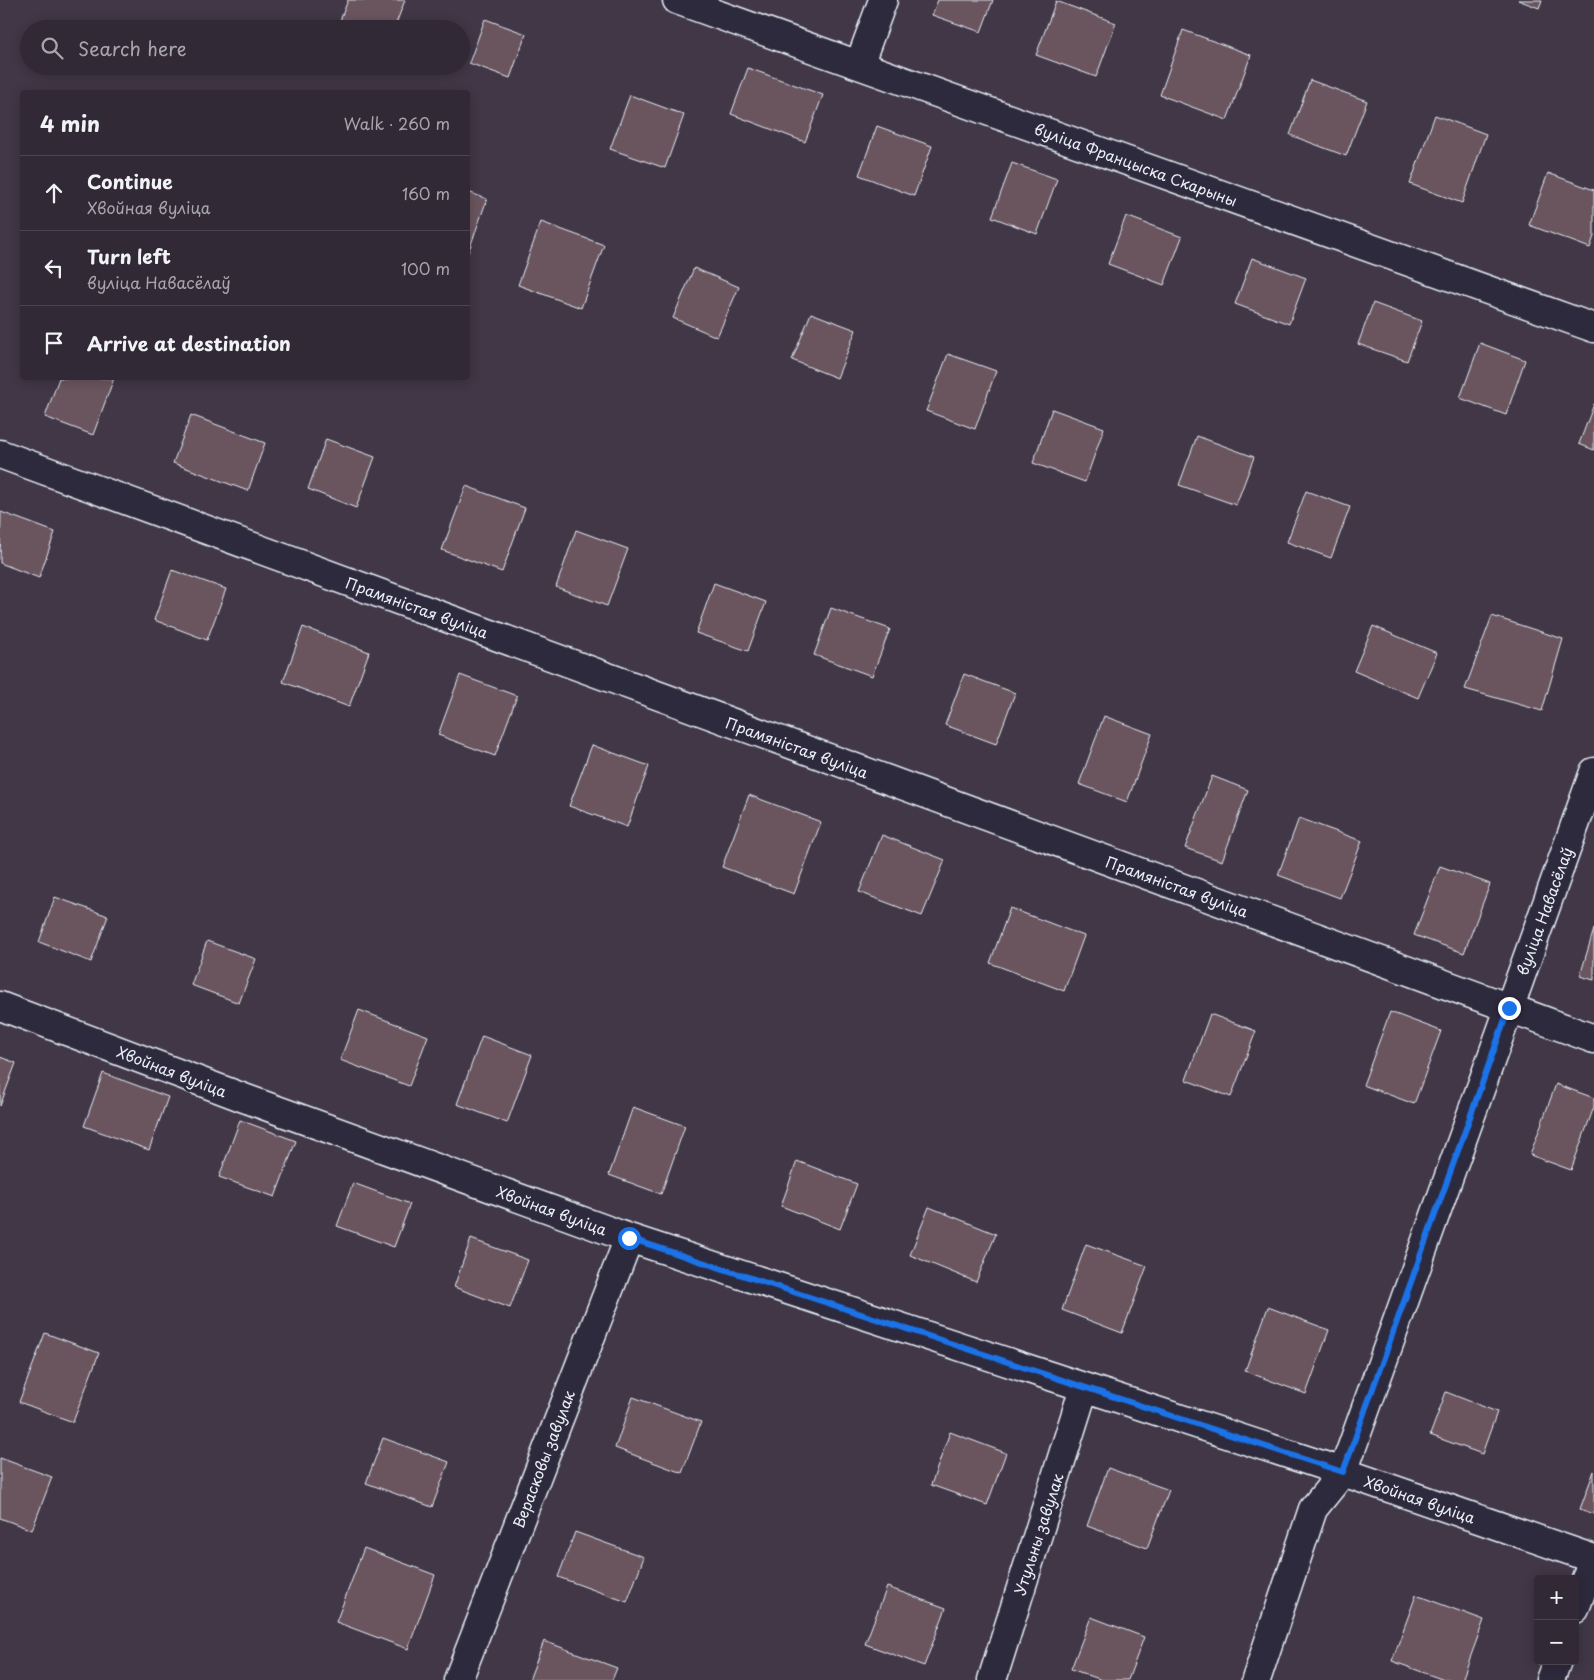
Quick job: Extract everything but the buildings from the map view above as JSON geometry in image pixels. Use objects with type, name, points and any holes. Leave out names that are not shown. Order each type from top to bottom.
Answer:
[{"type":"street","name":"вуліца Францыска Скарыны","points":[[677,0],[1594,328]]},
{"type":"street","points":[[859,65],[882,0]]},
{"type":"street","name":"Прамяністая вуліца","points":[[0,454],[1594,1039]]},
{"type":"street","name":"вуліца Навасёлаў","points":[[1256,1680],[1313,1509],[1343,1472],[1594,772]]},
{"type":"street","name":"Хвойная вуліца","points":[[0,1006],[254,1102],[629,1238],[1343,1472],[1594,1559]]},
{"type":"street","name":"Верасковы завулак","points":[[458,1680],[629,1238]]},
{"type":"street","name":"Утульны завулак","points":[[992,1680],[1084,1388]]},
{"type":"street","points":[[1579,1598],[1594,1559]]},
{"type":"street","points":[[1550,1680],[1556,1665]]},
{"type":"route","points":[[629,1238],[1343,1472],[1509,1008]]}]
